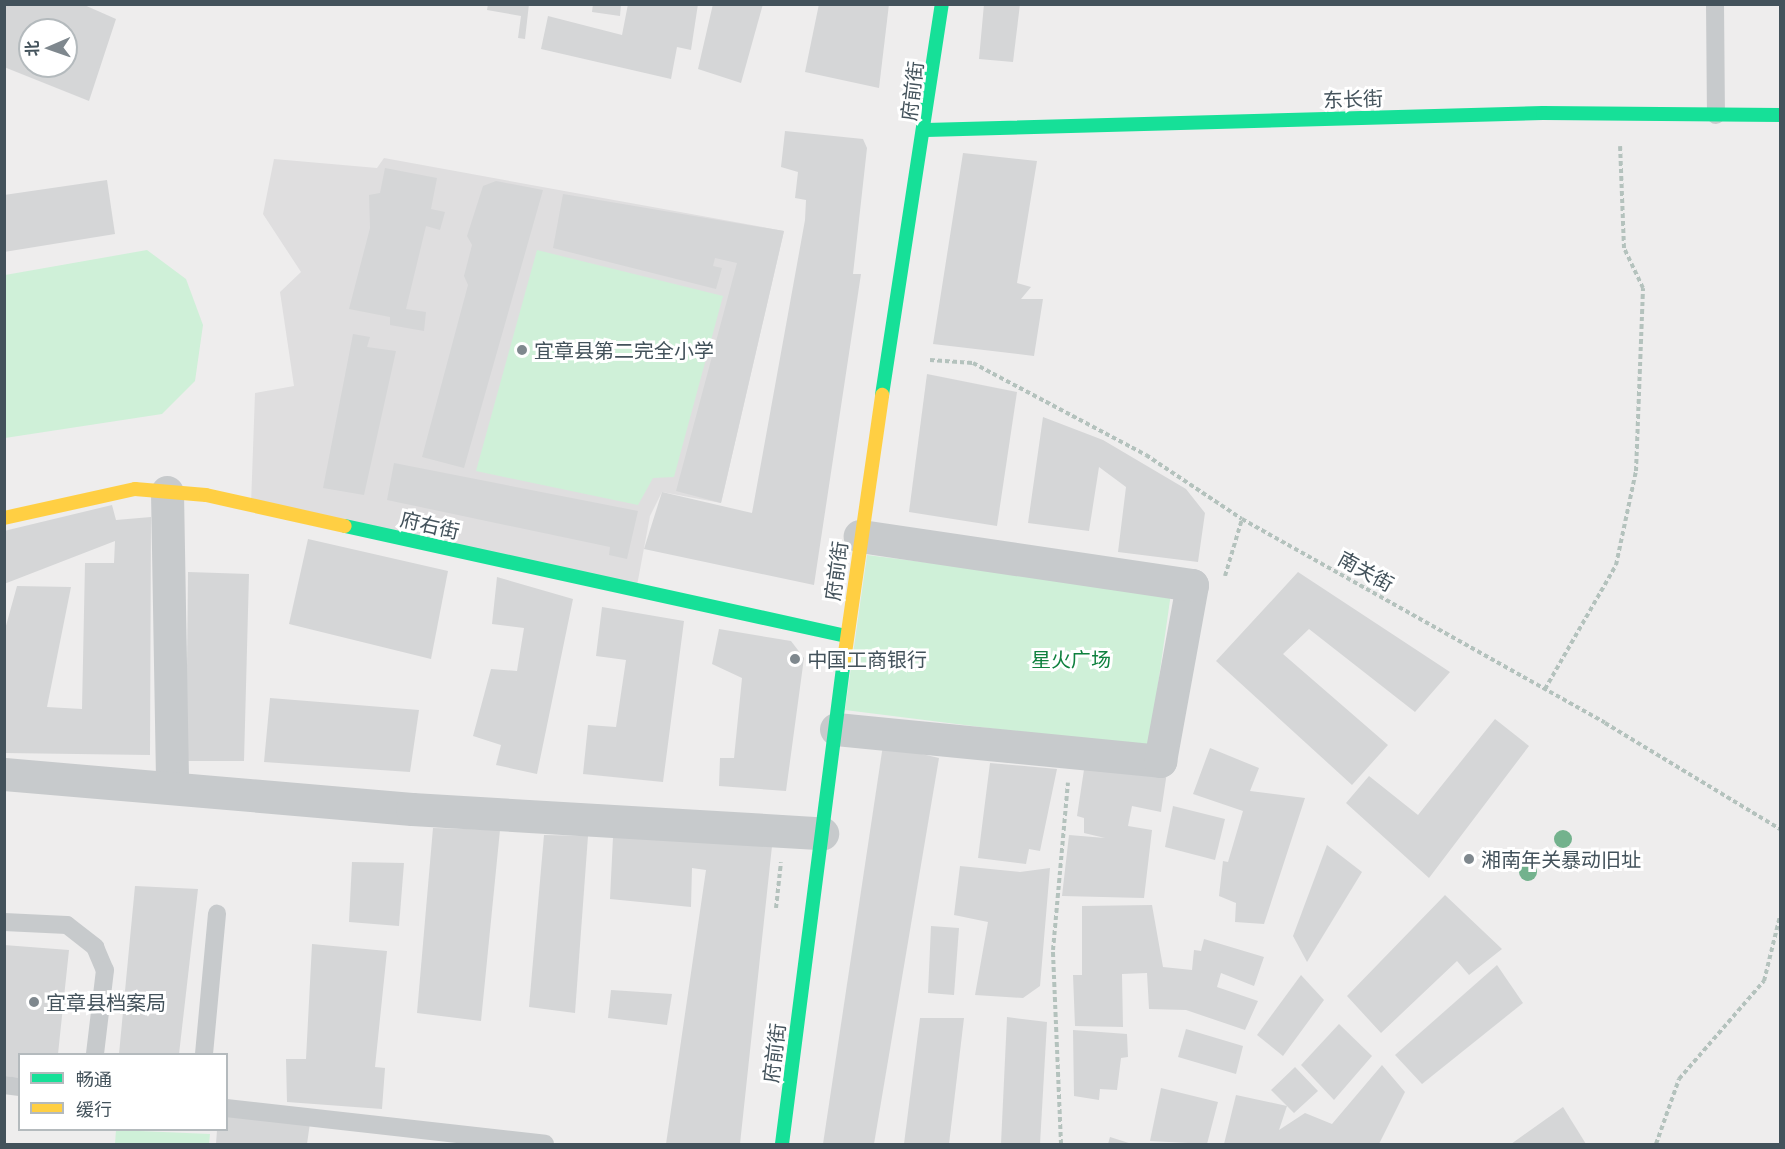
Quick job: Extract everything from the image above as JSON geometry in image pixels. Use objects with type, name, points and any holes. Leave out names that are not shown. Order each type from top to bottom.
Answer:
[{"type":"street","name":"府前街","points":[[782,1144],[860,536],[926,130],[942,4]]},
{"type":"street","name":"东长街","points":[[926,130],[1618,114],[1780,115]]},
{"type":"street","name":"府右街","points":[[4,518],[135,489],[206,495],[846,636]]},
{"type":"street","points":[[167,492],[172,788]]},
{"type":"street","points":[[836,729],[1160,761],[1192,585],[860,536]]},
{"type":"street","points":[[4,774],[172,788],[822,833]]},
{"type":"lane","points":[[1715,4],[1716,115]]},
{"type":"lane","points":[[204,1053],[217,914]]},
{"type":"lane","points":[[4,922],[67,925],[95,947],[105,970],[95,1053]]},
{"type":"lane","points":[[228,1107],[544,1144]]},
{"type":"path","points":[[1545,689],[1616,565],[1636,471],[1643,288],[1624,248],[1618,114]]},
{"type":"path","name":"南关街","points":[[930,360],[973,363],[1146,454],[1242,519],[1545,689],[1780,829]]},
{"type":"path","points":[[1192,585],[1223,581],[1242,519]]},
{"type":"path","points":[[1061,1144],[1053,950],[1071,753]]},
{"type":"path","points":[[1656,1144],[1679,1079],[1764,981],[1780,916]]},
{"type":"shaded area","name":"宜章县第二完全小学","points":[[384,158],[784,231],[721,503],[662,492],[650,516],[636,591],[251,505],[255,393],[294,386],[280,292],[301,272],[263,214],[274,159],[377,168]]},
{"type":"green space","points":[[147,250],[186,279],[203,325],[195,381],[162,414],[5,438],[5,275]]},
{"type":"green space","points":[[537,250],[723,296],[674,477],[653,478],[638,505],[476,471]]},
{"type":"green space","name":"星火广场","points":[[867,555],[1171,593],[1149,748],[845,710]]},
{"type":"green space","points":[[116,1131],[210,1134],[209,1144],[115,1144]]},
{"type":"building","points":[[4,4],[82,4],[116,19],[89,101],[32,78],[78,78],[78,18],[18,18],[18,73],[4,67]]},
{"type":"building","points":[[488,4],[529,4],[525,39],[518,38],[521,16],[487,10]]},
{"type":"building","points":[[593,4],[621,4],[620,16],[592,12]]},
{"type":"building","points":[[628,4],[698,4],[691,50],[677,47],[671,79],[541,49],[548,16],[622,35]]},
{"type":"building","points":[[713,4],[763,4],[741,83],[698,69]]},
{"type":"building","points":[[819,4],[889,4],[879,88],[805,72]]},
{"type":"building","points":[[984,4],[1020,4],[1013,62],[979,59]]},
{"type":"building","points":[[785,131],[863,139],[867,148],[853,274],[861,274],[814,585],[644,549],[662,492],[752,513],[805,220],[806,200],[795,198],[798,172],[781,167]]},
{"type":"building","points":[[963,153],[1037,161],[1017,283],[1031,287],[1021,299],[1043,299],[1034,356],[933,344]]},
{"type":"building","points":[[385,168],[437,178],[431,209],[445,212],[440,230],[426,226],[406,309],[426,312],[424,331],[390,325],[390,317],[349,309],[370,228],[369,195],[380,193]]},
{"type":"building","points":[[107,180],[115,234],[4,252],[4,195]]},
{"type":"building","points":[[496,181],[543,190],[464,468],[422,457],[468,285],[464,276],[472,245],[467,236],[483,186]]},
{"type":"building","points":[[563,194],[784,231],[721,503],[676,491],[737,263],[715,258],[713,266],[722,268],[716,289],[553,248]]},
{"type":"building","points":[[353,334],[370,337],[367,347],[396,351],[364,495],[323,488]]},
{"type":"building","points":[[927,374],[1017,392],[997,526],[909,512]]},
{"type":"building","points":[[1043,417],[1103,440],[1186,489],[1205,513],[1198,562],[1118,552],[1126,487],[1099,467],[1089,531],[1028,523]]},
{"type":"building","points":[[394,463],[638,511],[627,559],[609,555],[610,547],[387,500]]},
{"type":"building","points":[[112,505],[116,520],[151,517],[150,755],[4,753],[4,633],[17,586],[71,587],[47,707],[82,709],[85,563],[114,563],[115,541],[4,584],[4,531]]},
{"type":"building","points":[[308,539],[448,571],[431,659],[289,624]]},
{"type":"building","points":[[188,572],[249,574],[244,761],[186,761]]},
{"type":"building","points":[[1298,572],[1450,672],[1415,712],[1309,629],[1283,654],[1388,745],[1352,785],[1216,661]]},
{"type":"building","points":[[497,577],[573,599],[537,774],[496,765],[501,745],[473,736],[491,669],[517,671],[524,628],[492,624]]},
{"type":"building","points":[[602,607],[684,621],[663,782],[583,774],[588,725],[616,727],[626,660],[596,656]]},
{"type":"building","points":[[719,629],[791,641],[804,658],[786,791],[719,786],[720,758],[734,758],[742,678],[712,664]]},
{"type":"building","points":[[270,698],[419,710],[410,772],[264,762]]},
{"type":"building","points":[[1495,719],[1529,746],[1429,878],[1346,803],[1369,776],[1418,815]]},
{"type":"building","points":[[883,745],[939,758],[874,1144],[823,1144]]},
{"type":"building","points":[[1210,748],[1259,768],[1250,791],[1305,798],[1264,924],[1235,922],[1236,903],[1219,896],[1223,861],[1228,862],[1243,811],[1193,794]]},
{"type":"building","points":[[990,763],[1057,769],[1040,851],[1029,849],[1026,864],[978,858]]},
{"type":"building","points":[[1085,763],[1167,772],[1161,812],[1132,806],[1128,826],[1152,830],[1144,898],[1062,896],[1069,835],[1105,838],[1084,833],[1084,818],[1077,816]]},
{"type":"building","points":[[1173,806],[1225,819],[1215,860],[1165,847]]},
{"type":"building","points":[[433,828],[500,830],[481,1021],[417,1013]]},
{"type":"building","points":[[544,835],[588,836],[575,1013],[529,1007]]},
{"type":"building","points":[[613,837],[772,846],[740,1144],[666,1144],[706,870],[692,868],[691,907],[610,899]]},
{"type":"building","points":[[1327,845],[1362,872],[1307,962],[1293,936]]},
{"type":"building","points":[[352,862],[404,863],[399,926],[349,922]]},
{"type":"building","points":[[960,866],[1020,872],[1050,868],[1040,986],[1023,998],[975,995],[988,922],[954,915]]},
{"type":"building","points":[[135,886],[198,889],[179,1053],[119,1053]]},
{"type":"building","points":[[1445,895],[1502,949],[1469,975],[1457,961],[1381,1033],[1347,996]]},
{"type":"building","points":[[1152,905],[1163,967],[1192,970],[1194,950],[1201,951],[1204,939],[1264,957],[1254,986],[1221,973],[1217,987],[1258,1001],[1245,1030],[1186,1010],[1149,1009],[1147,973],[1122,974],[1123,1027],[1075,1026],[1073,975],[1082,975],[1082,906]]},
{"type":"building","points":[[931,926],[959,928],[954,995],[928,993]]},
{"type":"building","points":[[312,944],[387,951],[375,1067],[385,1068],[382,1109],[287,1102],[286,1059],[306,1059]]},
{"type":"building","name":"宜章县档案局","points":[[4,945],[69,950],[58,1053],[18,1053],[18,1078],[4,1076]]},
{"type":"building","points":[[1497,965],[1523,1003],[1422,1084],[1395,1055]]},
{"type":"building","points":[[1301,975],[1324,1000],[1283,1056],[1257,1035]]},
{"type":"building","points":[[611,990],[672,994],[667,1025],[608,1018]]},
{"type":"building","points":[[1007,1017],[1047,1022],[1040,1144],[1001,1144]]},
{"type":"building","points":[[920,1018],[964,1018],[949,1144],[904,1144]]},
{"type":"building","points":[[1339,1024],[1372,1056],[1334,1100],[1301,1065]]},
{"type":"building","points":[[1186,1029],[1243,1046],[1236,1074],[1178,1057]]},
{"type":"building","points":[[1073,1030],[1127,1034],[1128,1057],[1121,1058],[1117,1090],[1100,1089],[1099,1100],[1074,1096]]},
{"type":"building","points":[[1382,1065],[1405,1092],[1379,1144],[1224,1144],[1236,1095],[1287,1106],[1279,1130],[1305,1113],[1332,1124]]},
{"type":"building","points":[[1295,1067],[1318,1091],[1294,1113],[1271,1090]]},
{"type":"building","points":[[1161,1088],[1218,1102],[1207,1144],[1150,1141]]},
{"type":"building","points":[[1563,1107],[1586,1144],[1511,1144]]},
{"type":"building","points":[[228,1115],[310,1123],[307,1144],[216,1144],[217,1131],[228,1131]]},
{"type":"building","points":[[1110,1137],[1132,1144],[1108,1144]]},
{"type":"traffic: fast","points":[[882,395],[942,4]]},
{"type":"traffic: fast","points":[[926,130],[1543,113],[1780,115]]},
{"type":"traffic: fast","points":[[345,526],[846,636]]},
{"type":"traffic: fast","points":[[782,1144],[844,660]]},
{"type":"traffic: slow","points":[[844,660],[882,395]]},
{"type":"traffic: slow","points":[[4,518],[135,489],[206,495],[345,526]]},
{"type":"place","name":"宜章县第二完全小学","points":[[522,350]]},
{"type":"place","name":"中国工商银行","points":[[795,659]]},
{"type":"place","name":"湘南年关暴动旧址","points":[[1469,859]]},
{"type":"place","name":"宜章县档案局","points":[[34,1002]]}]
